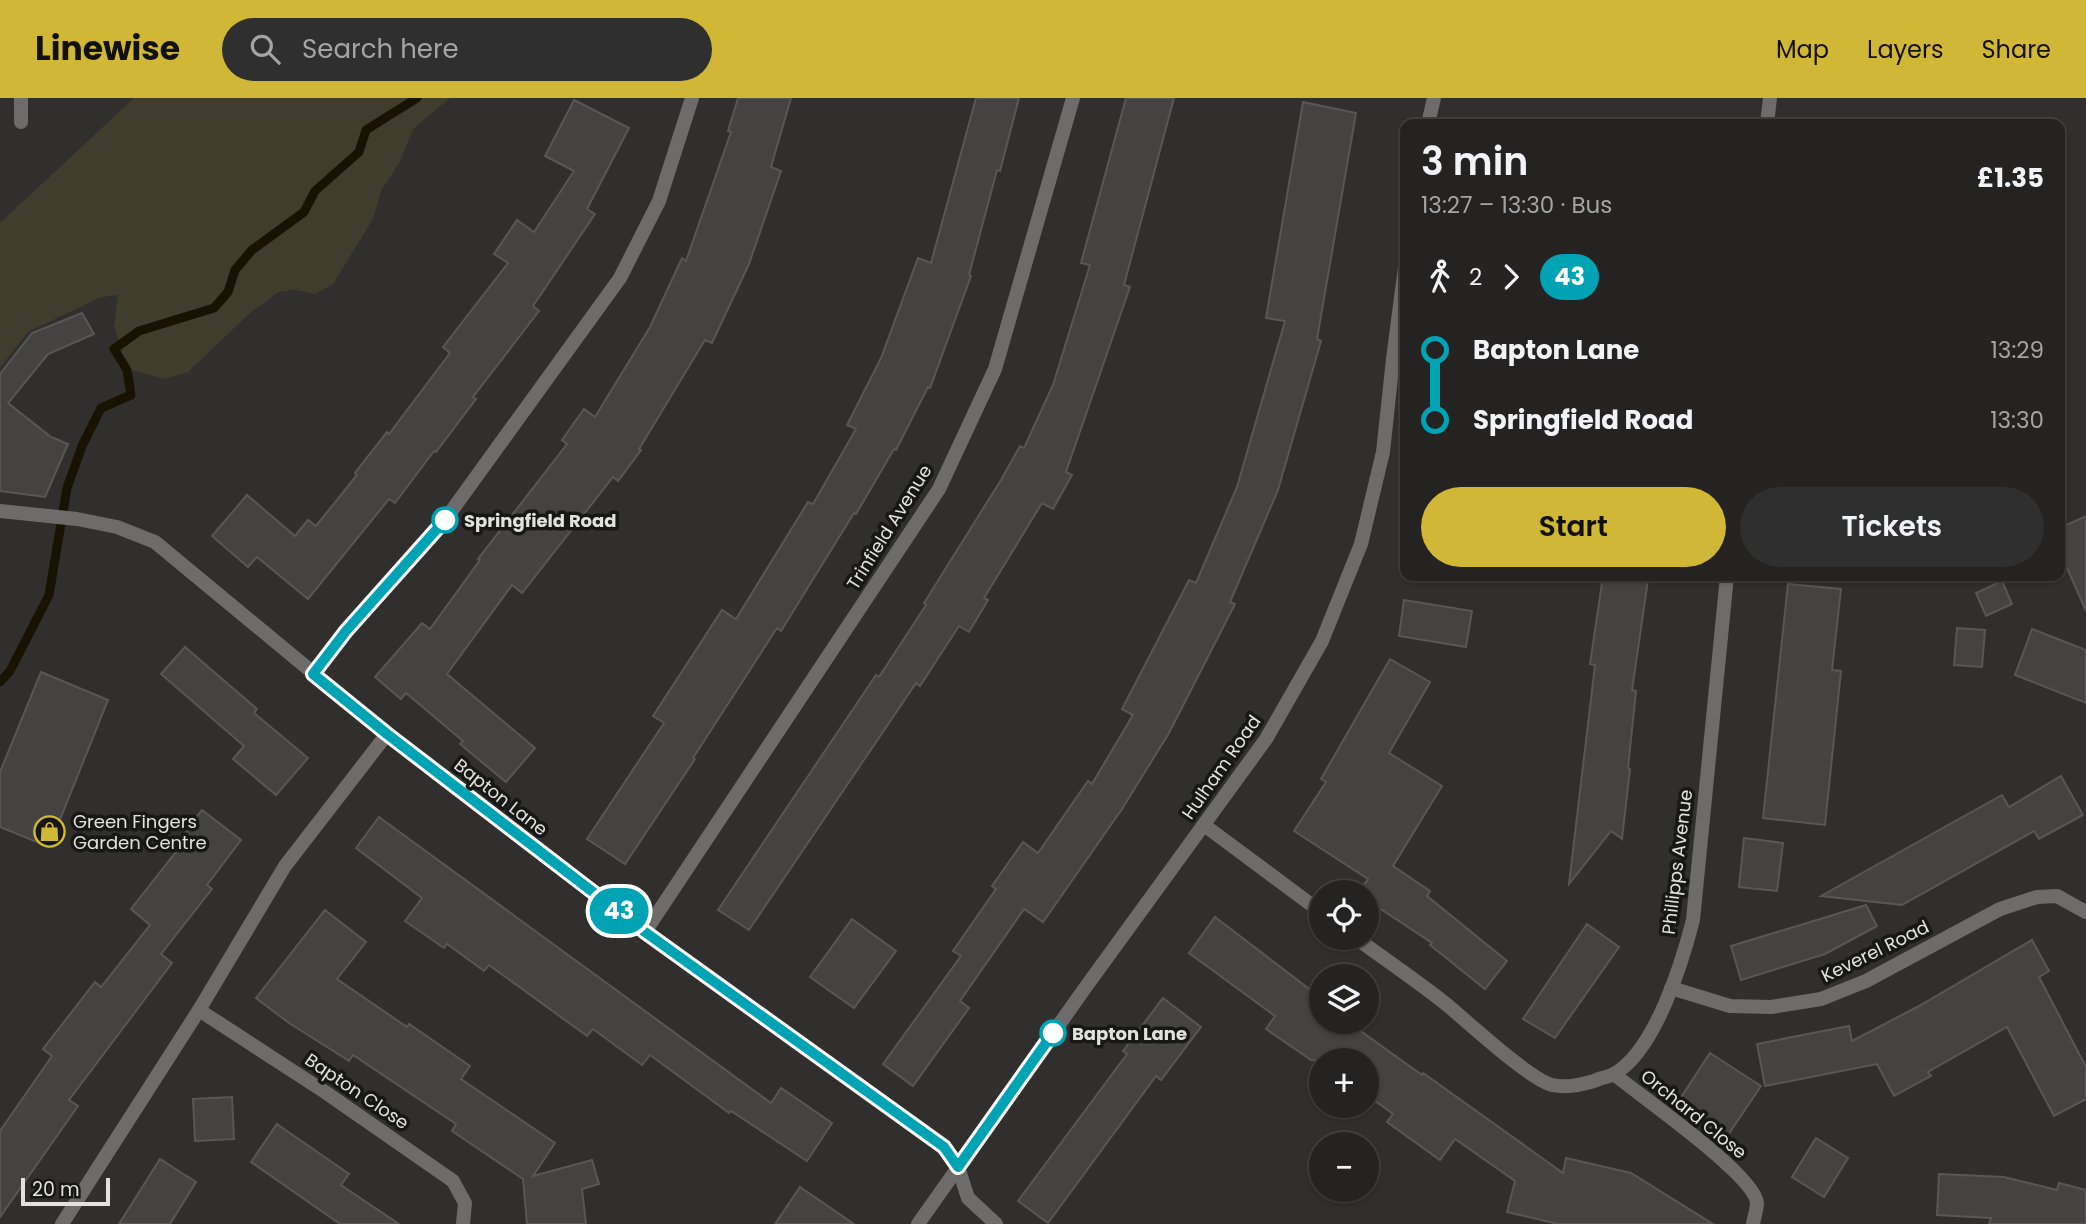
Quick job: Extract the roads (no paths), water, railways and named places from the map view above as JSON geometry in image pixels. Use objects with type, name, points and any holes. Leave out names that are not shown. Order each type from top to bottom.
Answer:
[{"type":"street","points":[[20,98],[21,122]]},
{"type":"street","points":[[313,674],[346,631],[450,513],[620,278],[659,201],[692,98]]},
{"type":"street","name":"Trinfield Avenue","points":[[645,932],[939,489],[995,369],[1073,98]]},
{"type":"street","points":[[1429,119],[1434,98]]},
{"type":"street","points":[[1768,119],[1770,98]]},
{"type":"street","name":"Hulham Road","points":[[918,1224],[1266,739],[1322,641],[1361,544],[1383,452],[1400,305]]},
{"type":"street","name":"Bapton Lane","points":[[0,511],[77,519],[117,527],[155,542],[387,734],[645,932],[944,1147],[958,1167]]},
{"type":"street","name":"Phillipps Avenue","points":[[1372,950],[1445,1003],[1532,1075],[1550,1084],[1575,1087],[1614,1074],[1634,1057],[1650,1033],[1671,988],[1693,920],[1727,581]]},
{"type":"street","points":[[62,1224],[199,1010],[285,866],[387,734]]},
{"type":"street","points":[[1204,825],[1309,903]]},
{"type":"street","name":"Keverel Road","points":[[1671,988],[1730,1006],[1771,1007],[1821,999],[1866,981],[1991,914],[2020,902],[2037,897],[2057,897],[2086,912]]},
{"type":"street","name":"Bapton Close","points":[[199,1010],[325,1092],[453,1181],[465,1203],[463,1224]]},
{"type":"street","name":"Orchard Close","points":[[1614,1074],[1698,1139],[1748,1183],[1757,1201],[1753,1224]]},
{"type":"street","points":[[958,1167],[968,1198],[996,1224]]},
{"type":"waterway","points":[[0,682],[10,671],[49,595],[67,488],[82,446],[101,408],[131,395],[127,370],[114,349],[139,331],[214,308],[228,292],[235,270],[252,250],[304,212],[315,191],[359,152],[366,130],[417,98]]},
{"type":"place","name":"Springfield Road","points":[[445,520]]},
{"type":"place","name":"Green Fingers Garden Centre","points":[[50,831]]},
{"type":"place","name":"Bapton Lane","points":[[1053,1033]]}]
